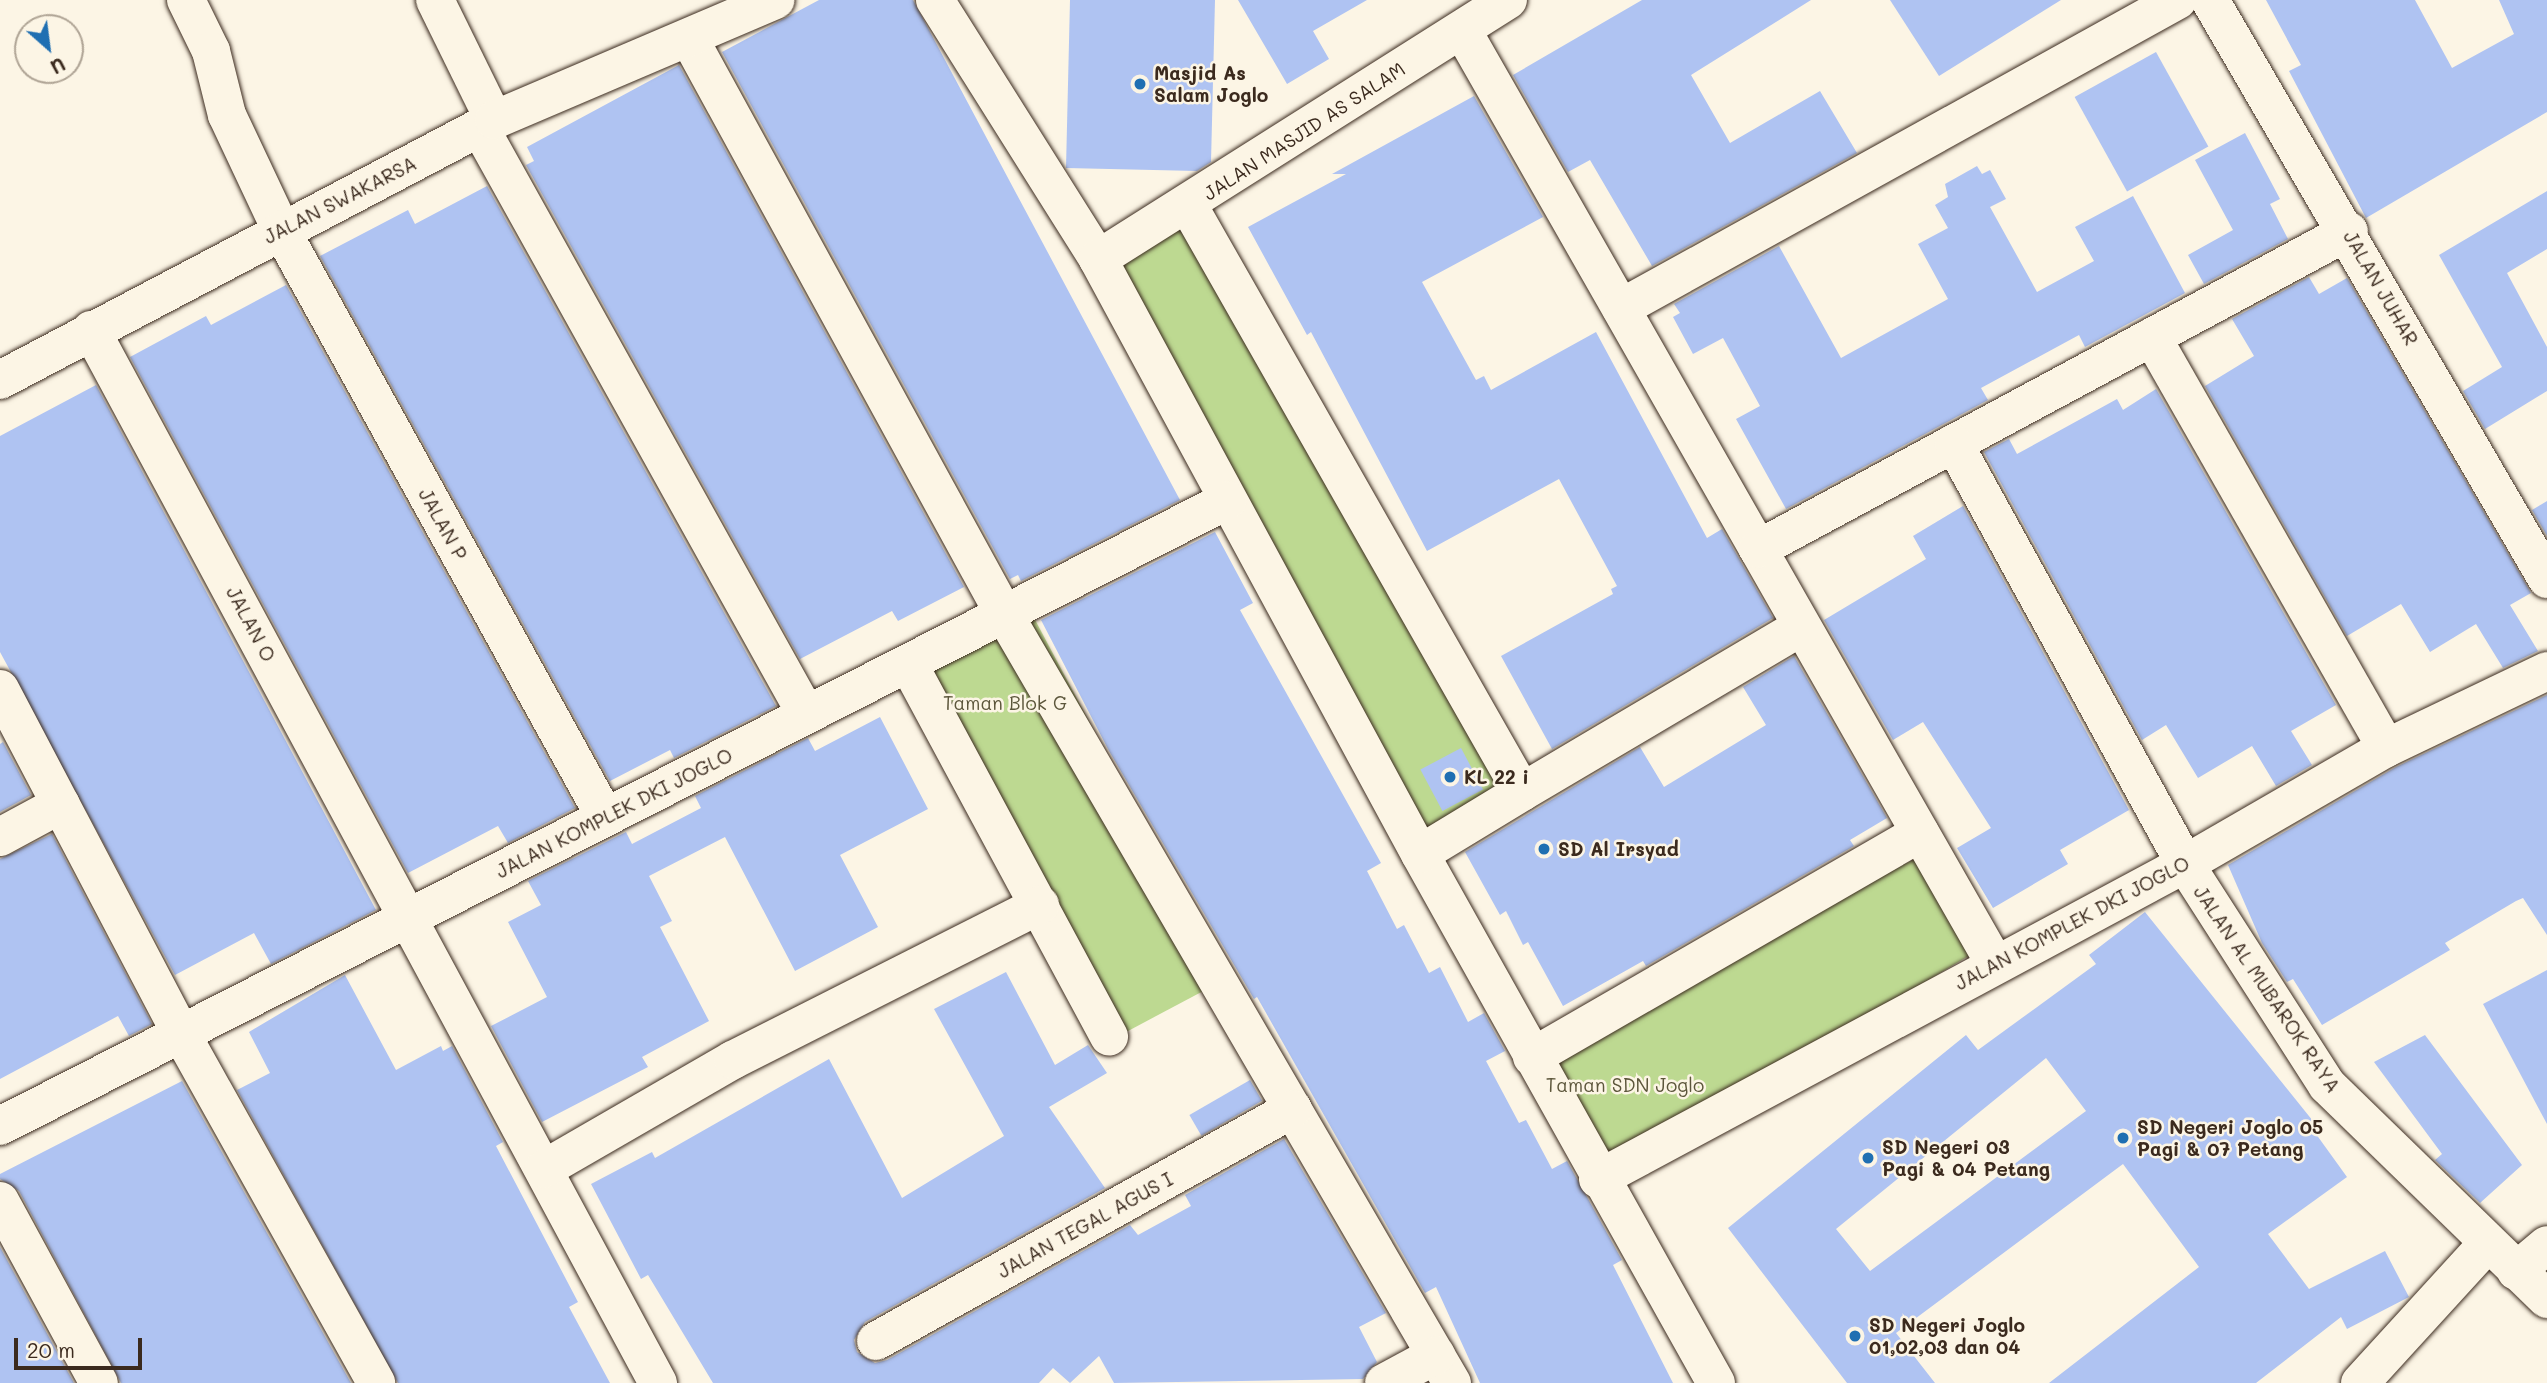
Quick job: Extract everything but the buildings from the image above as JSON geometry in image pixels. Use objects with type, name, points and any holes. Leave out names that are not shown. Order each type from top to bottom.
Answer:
[{"type":"street","name":"JALAN P","points":[[186,0],[211,51],[227,115],[281,230],[605,817]]},
{"type":"street","points":[[435,0],[487,124],[806,714]]},
{"type":"street","name":"JALAN SWAKARSA","points":[[0,380],[487,124],[775,0]]},
{"type":"street","points":[[935,0],[1098,259],[1598,1179],[1716,1383]]},
{"type":"street","name":"JALAN MASJID AS SALAM","points":[[1098,259],[1188,205],[1508,0]]},
{"type":"street","points":[[1621,308],[2178,0]]},
{"type":"street","name":"JALAN JUHAR","points":[[2210,0],[2349,230],[2547,579]]},
{"type":"street","points":[[1462,30],[1995,964]]},
{"type":"street","points":[[689,38],[1004,614],[1444,1369],[1384,1383]]},
{"type":"street","points":[[1188,205],[1522,792]]},
{"type":"street","points":[[1758,548],[2349,230]]},
{"type":"street","name":"JALAN O","points":[[91,330],[411,919],[658,1383]]},
{"type":"street","points":[[2152,337],[2386,748]]},
{"type":"street","name":"JALAN AL MUBAROK RAYA","points":[[1954,443],[2185,864],[2327,1086],[2547,1299]]},
{"type":"street","name":"JALAN KOMPLEK DKI JOGLO","points":[[0,1126],[183,1037],[605,817],[806,714],[909,666],[1004,614],[1228,500]]},
{"type":"street","points":[[1420,854],[1801,627]]},
{"type":"street","points":[[909,666],[1109,1037]]},
{"type":"street","name":"JALAN KOMPLEK DKI JOGLO","points":[[1598,1179],[2185,864],[2386,748],[2547,671]]},
{"type":"street","points":[[0,689],[183,1037],[376,1383]]},
{"type":"street","points":[[0,837],[61,804]]},
{"type":"street","points":[[1532,1057],[1920,834]]},
{"type":"street","points":[[544,1169],[733,1060],[1040,905]]},
{"type":"street","name":"JALAN TEGAL AGUS I","points":[[876,1341],[1293,1109]]},
{"type":"street","points":[[0,1201],[99,1383]]},
{"type":"street","points":[[2360,1383],[2488,1243]]},
{"type":"street","points":[[2516,1271],[2547,1245]]},
{"type":"green space","points":[[1188,205],[1526,790],[1435,842],[1097,258]]},
{"type":"green space","name":"Taman Blok G","points":[[1033,616],[1226,979],[1110,1040],[917,678]]},
{"type":"green space","name":"Taman SDN Joglo","points":[[1930,851],[1985,946],[1598,1179],[1532,1057]]},
{"type":"place","name":"Masjid As Salam Joglo","points":[[1140,84]]},
{"type":"place","name":"KL 22 i","points":[[1450,777]]},
{"type":"place","name":"SD Al Irsyad","points":[[1544,849]]},
{"type":"place","name":"SD Negeri Joglo 05 Pagi & 07 Petang","points":[[2123,1138]]},
{"type":"place","name":"SD Negeri 03 Pagi & 04 Petang","points":[[1868,1158]]},
{"type":"place","name":"SD Negeri Joglo 01,02,03 dan 04","points":[[1855,1336]]}]
